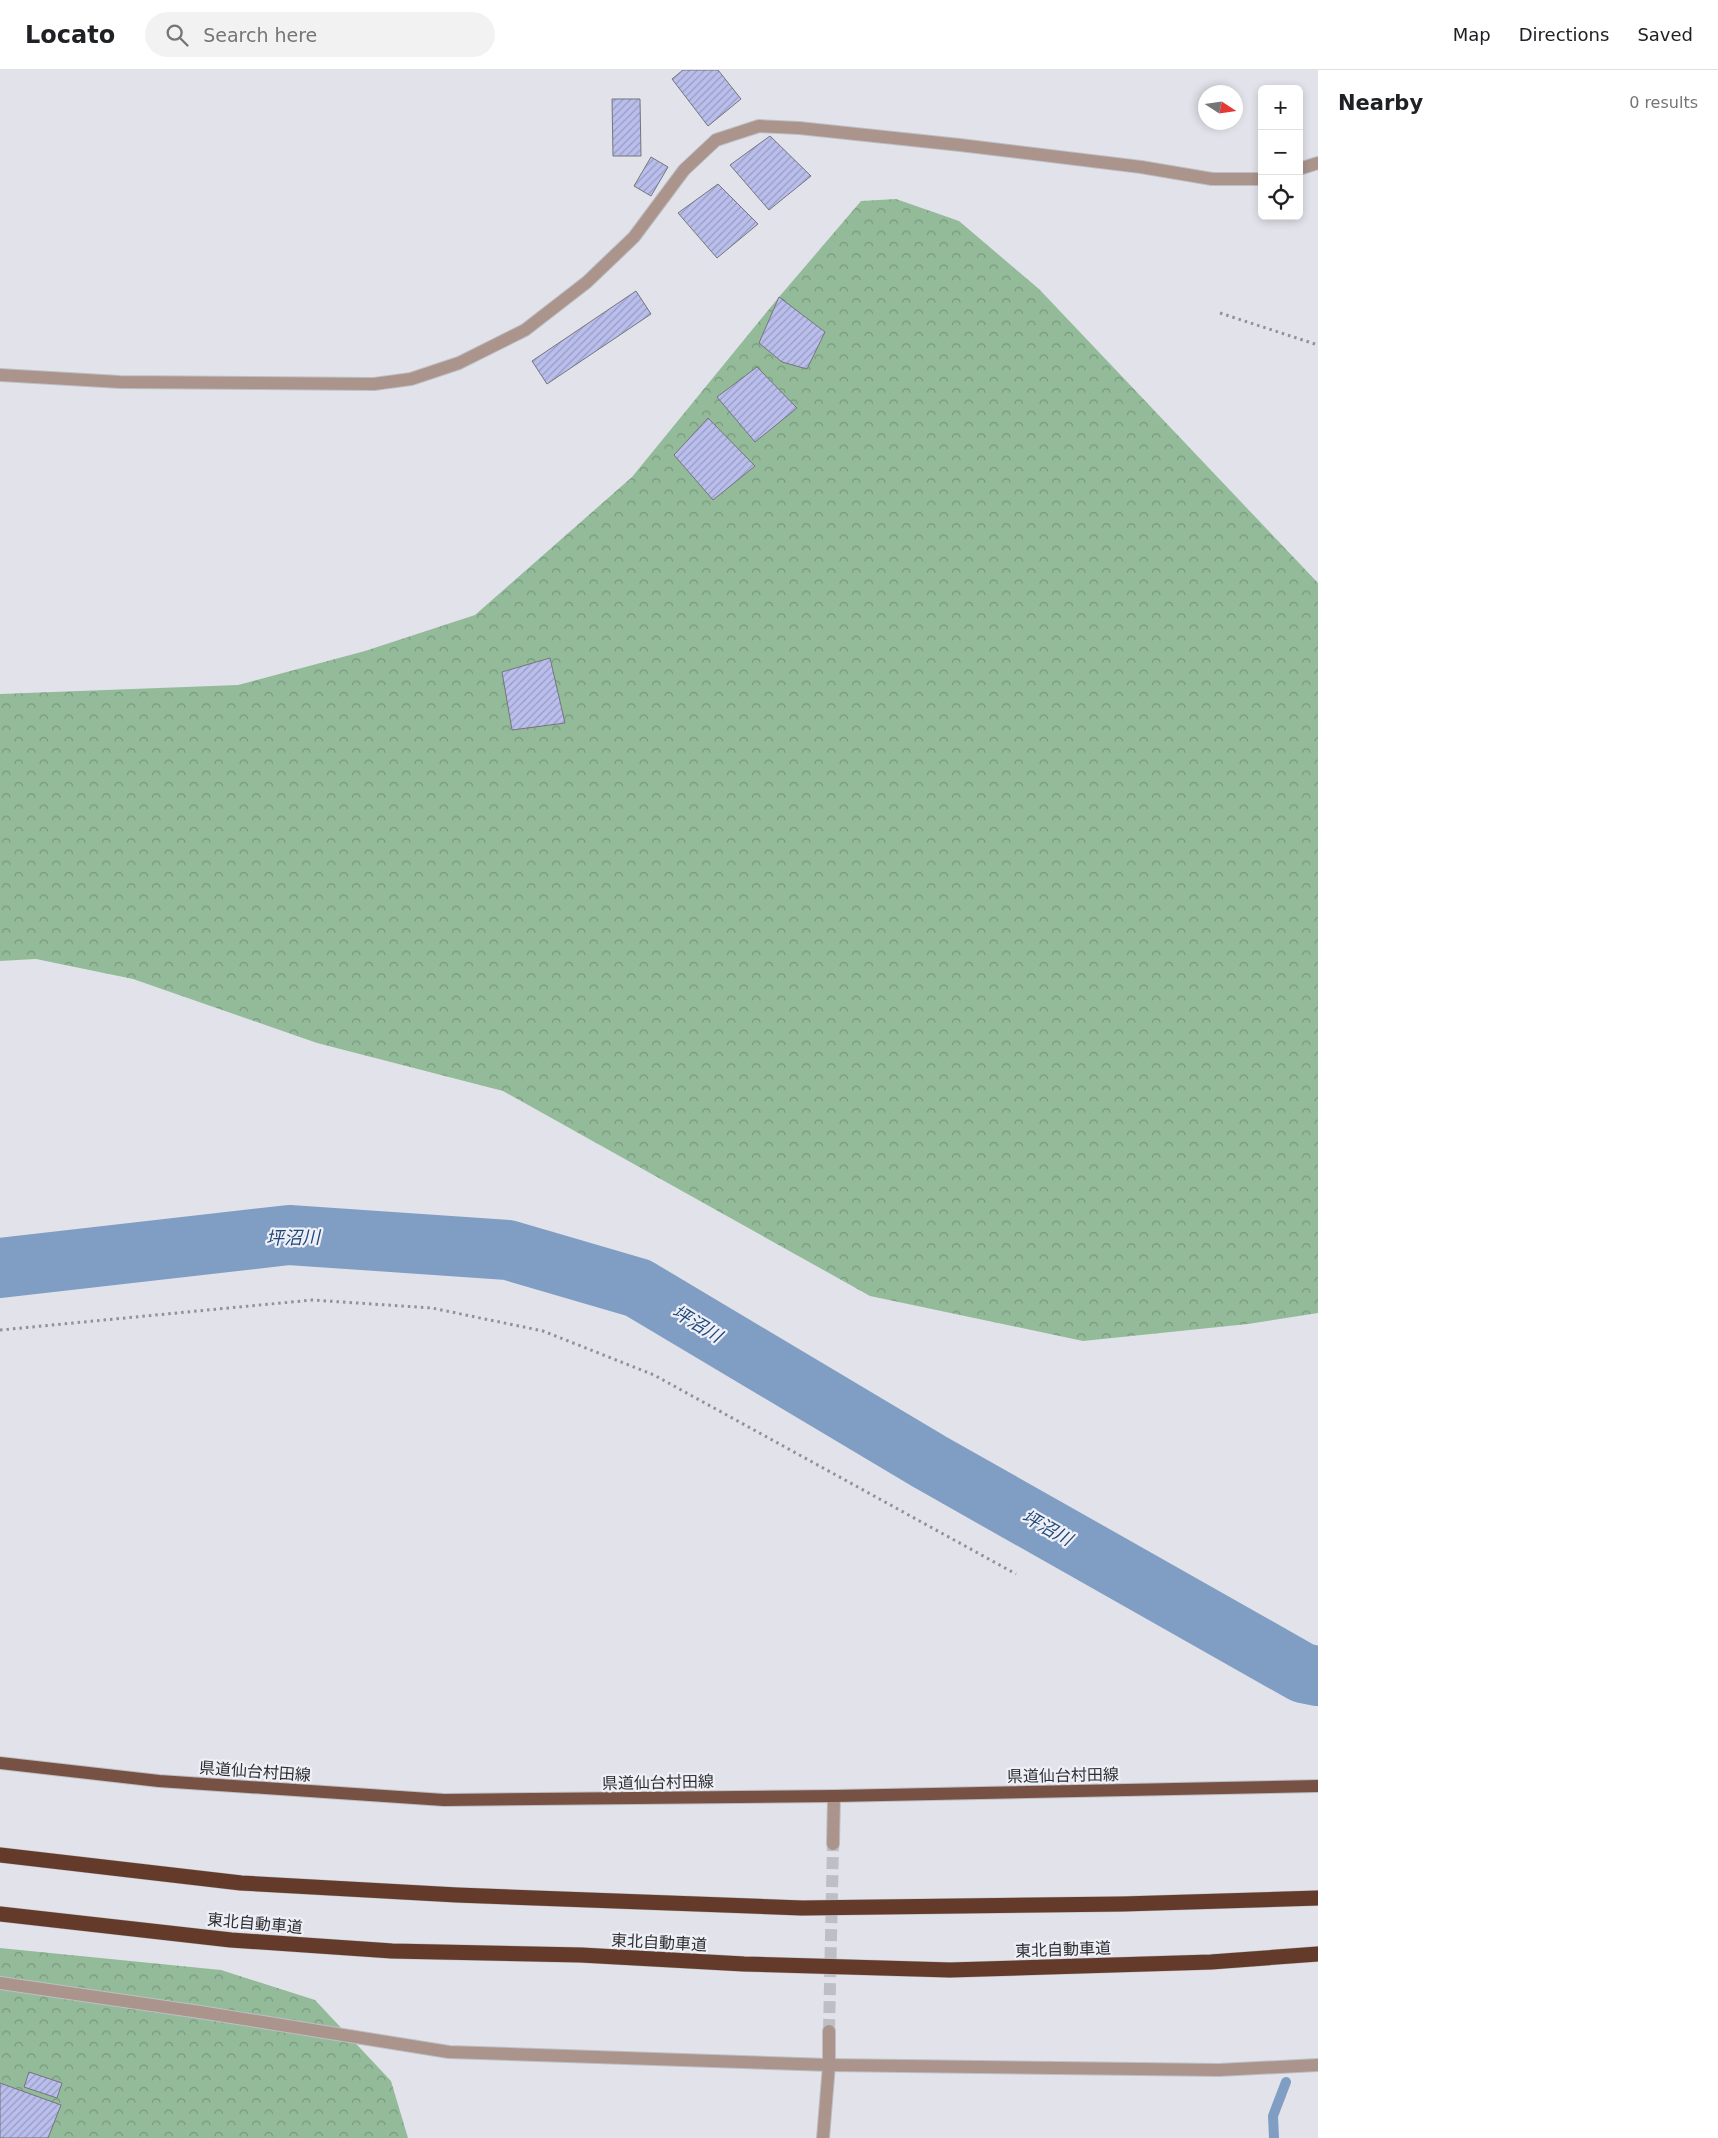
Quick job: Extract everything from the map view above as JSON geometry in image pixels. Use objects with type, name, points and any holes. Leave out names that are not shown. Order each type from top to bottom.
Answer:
[{"type":"highway","points":[[0,1855],[241,1883],[457,1895],[675,1904],[812,1908],[1123,1904],[1318,1898]]},
{"type":"highway","name":"東北自動車道","points":[[0,1914],[231,1940],[392,1950],[581,1955],[744,1964],[950,1970],[1211,1962],[1318,1954]]},
{"type":"main road","name":"県道仙台村田線","points":[[0,1763],[159,1781],[444,1800],[834,1796],[1318,1786]]},
{"type":"street","points":[[0,375],[130,382],[374,384],[411,379],[459,363],[525,330],[586,282],[634,236],[684,170],[716,140],[759,126],[799,128],[960,145],[1141,167],[1212,179],[1258,179]]},
{"type":"street","points":[[1303,168],[1318,163]]},
{"type":"street","points":[[833,1844],[834,1796]]},
{"type":"street","points":[[0,1983],[200,2012],[449,2052],[830,2065],[1218,2070],[1318,2065]]},
{"type":"street","points":[[823,2138],[830,2065],[829,2031]]},
{"type":"path","points":[[1220,313],[1318,345]]},
{"type":"path","points":[[0,1330],[312,1300],[432,1308],[543,1331],[654,1375],[1016,1574]]},
{"type":"green space","points":[[896,199],[959,221],[1039,289],[1318,583],[1318,1313],[1248,1324],[1083,1341],[870,1296],[503,1091],[317,1043],[133,979],[36,959],[0,961],[0,694],[238,685],[365,651],[475,615],[632,477],[779,297],[861,201]]},
{"type":"green space","points":[[0,1948],[221,1970],[315,2000],[391,2081],[408,2138],[0,2138]]},
{"type":"building","points":[[683,70],[718,70],[741,99],[708,126],[672,79]]},
{"type":"building","points":[[612,99],[640,99],[641,156],[613,156]]},
{"type":"building","points":[[770,136],[811,176],[769,210],[730,165]]},
{"type":"building","points":[[651,157],[668,167],[651,196],[634,186]]},
{"type":"building","points":[[718,184],[758,224],[717,258],[678,213]]},
{"type":"building","points":[[636,291],[651,314],[547,384],[532,361]]},
{"type":"building","points":[[779,297],[825,332],[807,369],[782,362],[759,343]]},
{"type":"building","points":[[757,367],[797,408],[755,442],[717,397]]},
{"type":"building","points":[[708,418],[755,466],[713,500],[674,455]]},
{"type":"building","points":[[550,658],[565,723],[512,730],[502,672]]},
{"type":"building","points":[[29,2072],[62,2083],[57,2098],[24,2087]]},
{"type":"building","points":[[0,2083],[61,2105],[48,2138],[0,2138]]},
{"type":"waterway","name":"坪沼川","points":[[0,1268],[289,1235],[508,1250],[638,1288],[930,1462],[1303,1673],[1318,1676]]},
{"type":"waterway","points":[[1274,2138],[1273,2116],[1286,2082]]},
{"type":"tunnel","points":[[829,2031],[833,1844]]}]
